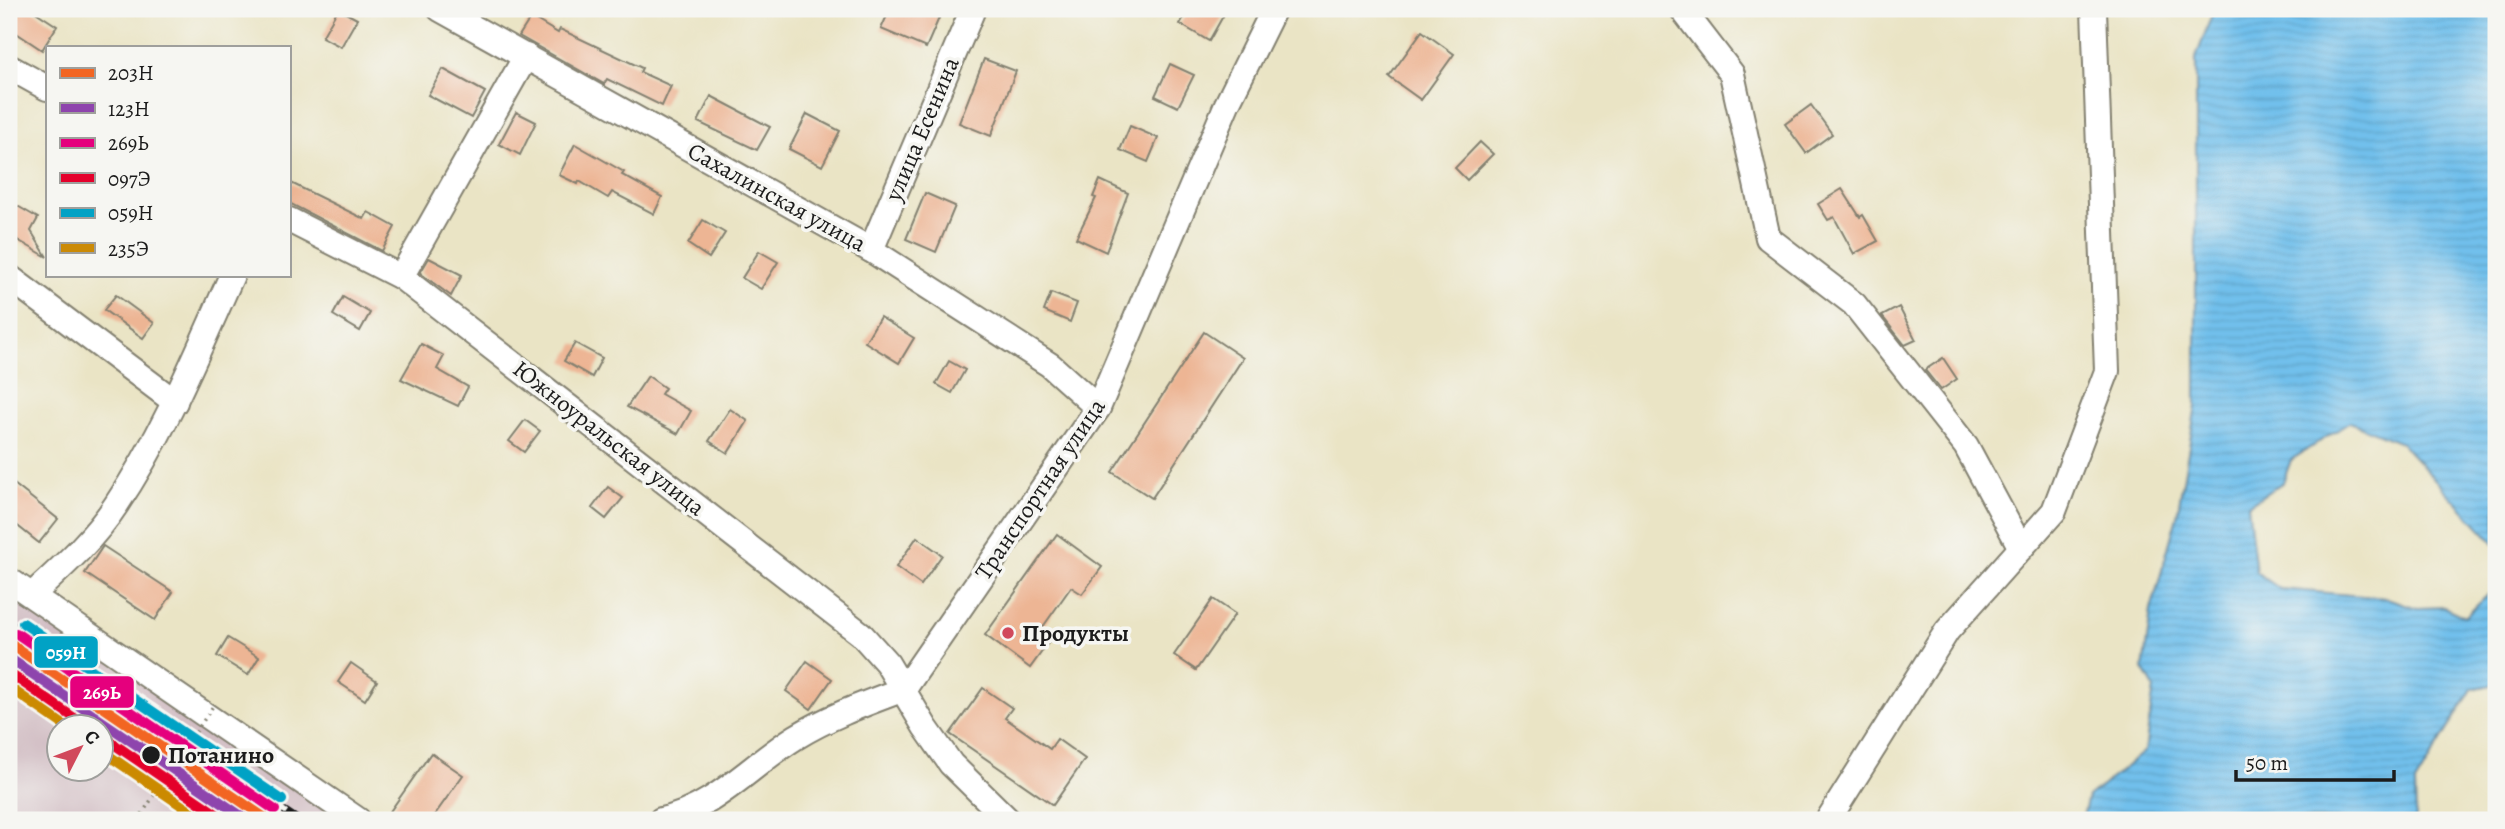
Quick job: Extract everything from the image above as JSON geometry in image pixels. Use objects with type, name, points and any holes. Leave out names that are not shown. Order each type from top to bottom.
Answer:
[{"type":"street","name":"Сахалинская улица","points":[[440,9],[871,250],[1050,365],[1098,408]]},
{"type":"street","name":"улица Есенина","points":[[871,250],[973,9]]},
{"type":"street","name":"Транспортная улица","points":[[904,689],[1098,408],[1227,104],[1275,9]]},
{"type":"street","points":[[1682,9],[1732,74],[1768,238],[1854,304],[1966,446],[2021,548]]},
{"type":"street","points":[[1828,820],[1947,631],[2054,511],[2106,371],[2094,9]]},
{"type":"street","points":[[401,277],[526,56]]},
{"type":"street","points":[[9,67],[46,87]]},
{"type":"street","name":"Южноуральская улица","points":[[290,221],[401,277],[861,634],[887,663],[904,689]]},
{"type":"street","points":[[32,595],[62,567],[116,507],[175,402],[232,276]]},
{"type":"street","points":[[9,277],[175,402]]},
{"type":"street","points":[[9,580],[358,820]]},
{"type":"street","points":[[661,820],[674,817],[712,798],[796,737],[837,715],[904,689],[925,727],[951,764],[1008,820]]},
{"type":"path","points":[[138,820],[215,703]]},
{"type":"path","points":[[116,733],[172,770]]},
{"type":"shaded area","points":[[9,591],[341,820],[9,820]]},
{"type":"water","points":[[2214,9],[2496,9],[2496,545],[2401,443],[2350,422],[2291,460],[2283,482],[2248,505],[2256,572],[2280,589],[2387,598],[2417,608],[2444,607],[2465,617],[2496,587],[2496,684],[2472,689],[2415,784],[2416,820],[2082,820],[2088,797],[2145,751],[2154,688],[2143,669],[2151,610],[2177,516],[2196,406],[2196,58]]},
{"type":"building","points":[[21,9],[31,9],[57,26],[42,50],[9,28]]},
{"type":"building","points":[[338,9],[357,19],[341,47],[322,37]]},
{"type":"building","points":[[890,9],[917,9],[939,18],[926,48],[881,29]]},
{"type":"building","points":[[1189,9],[1227,9],[1209,41],[1180,24]]},
{"type":"building","points":[[531,17],[558,33],[560,29],[642,68],[640,72],[671,86],[662,106],[607,79],[604,84],[519,36]]},
{"type":"building","points":[[1422,31],[1454,54],[1421,100],[1389,77]]},
{"type":"building","points":[[984,59],[1016,71],[991,136],[959,123]]},
{"type":"building","points":[[1170,64],[1194,75],[1178,107],[1155,96]]},
{"type":"building","points":[[443,69],[485,92],[471,118],[428,95]]},
{"type":"building","points":[[711,96],[770,127],[757,150],[698,122]]},
{"type":"building","points":[[1811,105],[1832,134],[1806,153],[1785,124]]},
{"type":"building","points":[[516,112],[536,122],[520,155],[499,144]]},
{"type":"building","points":[[807,114],[840,131],[822,166],[789,149]]},
{"type":"building","points":[[1130,126],[1158,138],[1148,162],[1120,150]]},
{"type":"building","points":[[1480,142],[1493,154],[1467,180],[1455,168]]},
{"type":"building","points":[[575,144],[662,197],[654,214],[612,192],[608,198],[579,181],[578,184],[559,175]]},
{"type":"building","points":[[1100,180],[1128,193],[1106,252],[1076,238],[1096,198],[1093,197]]},
{"type":"building","points":[[290,182],[364,219],[368,212],[395,227],[382,251],[290,204]]},
{"type":"building","points":[[1842,189],[1860,217],[1863,215],[1878,241],[1854,254],[1834,217],[1828,220],[1818,204]]},
{"type":"building","points":[[925,193],[955,206],[936,252],[906,239]]},
{"type":"building","points":[[9,201],[38,218],[31,231],[46,256],[9,235]]},
{"type":"building","points":[[703,220],[725,233],[709,258],[688,244]]},
{"type":"building","points":[[759,251],[778,262],[761,289],[742,278]]},
{"type":"building","points":[[429,258],[462,275],[451,296],[420,273]]},
{"type":"building","points":[[1051,293],[1077,303],[1070,322],[1044,311]]},
{"type":"building","points":[[116,295],[154,323],[143,338],[104,310]]},
{"type":"building","points":[[343,297],[370,313],[360,331],[333,315]]},
{"type":"building","points":[[1899,307],[1916,340],[1905,345],[1882,316]]},
{"type":"building","points":[[880,317],[914,338],[899,363],[865,342]]},
{"type":"building","points":[[1204,332],[1243,358],[1152,498],[1112,472]]},
{"type":"building","points":[[575,343],[602,358],[592,377],[564,361]]},
{"type":"building","points":[[421,344],[444,356],[437,369],[468,387],[458,406],[401,379]]},
{"type":"building","points":[[1943,358],[1957,379],[1941,390],[1925,370]]},
{"type":"building","points":[[949,361],[965,370],[952,393],[936,384]]},
{"type":"building","points":[[648,376],[665,388],[661,394],[691,411],[678,434],[627,407]]},
{"type":"building","points":[[730,409],[748,421],[728,453],[709,441]]},
{"type":"building","points":[[525,420],[540,431],[524,452],[509,441]]},
{"type":"building","points":[[9,480],[58,519],[39,543],[9,519]]},
{"type":"building","points":[[608,487],[623,498],[606,519],[592,508]]},
{"type":"building","points":[[1057,534],[1102,567],[1082,594],[1071,587],[1040,631],[1051,639],[1030,668],[985,635]]},
{"type":"building","points":[[917,537],[942,555],[921,585],[896,567]]},
{"type":"building","points":[[103,546],[173,592],[155,620],[85,573]]},
{"type":"building","points":[[1213,599],[1235,614],[1196,670],[1174,655]]},
{"type":"building","points":[[228,638],[259,657],[248,675],[217,656]]},
{"type":"building","points":[[807,661],[832,679],[811,709],[786,691]]},
{"type":"building","points":[[351,663],[377,681],[365,700],[338,682]]},
{"type":"building","points":[[983,688],[1012,708],[1005,718],[1050,749],[1057,739],[1085,759],[1053,805],[950,734]]},
{"type":"building","points":[[431,753],[463,775],[431,820],[384,820]]},
{"type":"railway","points":[[9,623],[298,820]]},
{"type":"transit line","name":"059Н","points":[[23,623],[282,800]]},
{"type":"transit line","name":"269Ь","points":[[16,633],[275,810]]},
{"type":"transit line","name":"203Н","points":[[9,643],[268,820]]},
{"type":"transit line","name":"123Н","points":[[9,658],[247,820]]},
{"type":"transit line","name":"097Э","points":[[9,673],[69,714]]},
{"type":"transit line","name":"235Э","points":[[9,687],[48,714]]},
{"type":"transit line","name":"097Э","points":[[116,746],[225,820]]},
{"type":"transit line","name":"235Э","points":[[116,761],[203,820]]},
{"type":"place","name":"Продукты","points":[[1008,633]]},
{"type":"place","name":"Потанино","points":[[151,755]]}]
